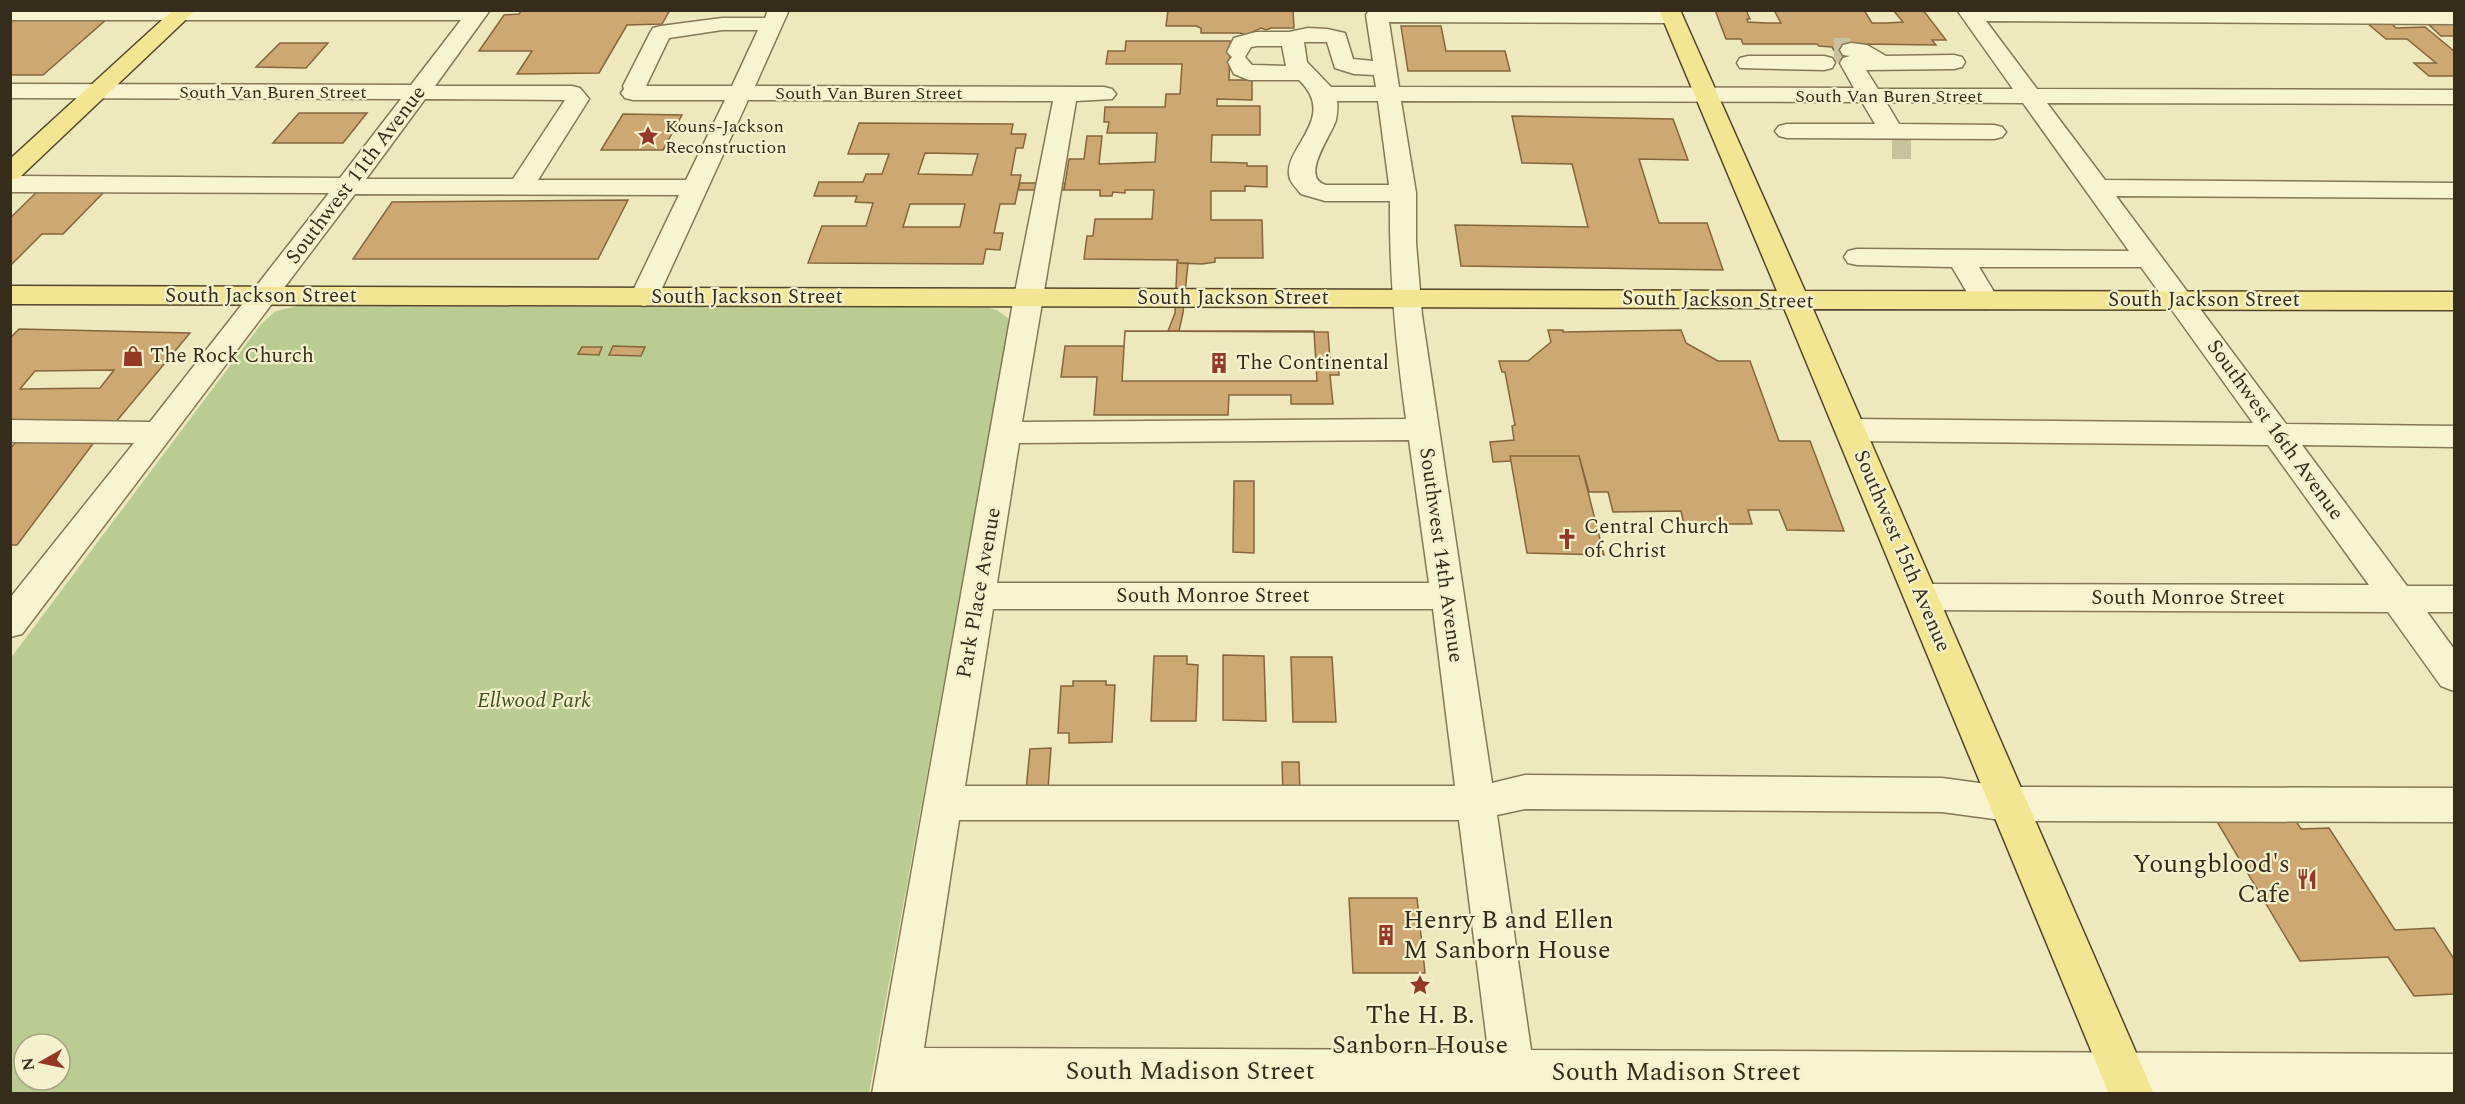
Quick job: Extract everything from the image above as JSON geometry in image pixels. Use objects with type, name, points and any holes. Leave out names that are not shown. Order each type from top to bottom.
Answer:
[{"type":"main road","points":[[10,173],[184,12]]},
{"type":"main road","name":"Southwest 15th Avenue","points":[[1671,14],[1851,430],[2128,1084]]},
{"type":"main road","name":"South Jackson Street","points":[[10,295],[2454,301]]},
{"type":"street","points":[[10,15],[184,12],[479,12]]},
{"type":"street","name":"Southwest 11th Avenue","points":[[10,624],[24,590],[159,433],[479,12]]},
{"type":"street","points":[[1969,12],[2454,18]]},
{"type":"street","name":"Southwest 16th Avenue","points":[[1969,12],[2454,676]]},
{"type":"street","name":"Southwest 14th Avenue","points":[[1514,1083],[1423,429],[1403,243],[1403,193],[1377,15],[1671,14]]},
{"type":"street","points":[[644,297],[776,17]]},
{"type":"street","name":"South Van Buren Street","points":[[776,17],[661,33],[634,86],[635,93],[1104,94]]},
{"type":"street","points":[[1304,73],[1250,73],[1242,69],[1238,57],[1242,44],[1249,40],[1331,36],[1337,38],[1343,63],[1388,82]]},
{"type":"street","points":[[1292,39],[1296,64],[1319,86],[1324,94],[1324,118],[1302,168],[1303,179],[1310,189],[1325,193],[1403,193]]},
{"type":"street","points":[[1840,57],[1870,96],[1895,138]]},
{"type":"street","points":[[1748,63],[1840,57],[1882,63],[1954,62]]},
{"type":"street","name":"South Van Buren Street","points":[[1324,94],[1388,82],[1707,95],[2454,97]]},
{"type":"street","name":"South Van Buren Street","points":[[10,91],[572,93],[577,99],[521,186]]},
{"type":"street","name":"Park Place Avenue","points":[[896,1082],[1028,297],[1066,94]]},
{"type":"street","points":[[1787,131],[1895,138],[1994,132]]},
{"type":"street","points":[[10,184],[696,188]]},
{"type":"street","points":[[2098,188],[2454,190]]},
{"type":"street","points":[[1857,258],[2150,259]]},
{"type":"street","points":[[1961,259],[1985,300]]},
{"type":"street","points":[[1006,433],[1423,429]]},
{"type":"street","points":[[1851,430],[2454,436]]},
{"type":"street","points":[[10,431],[159,433]]},
{"type":"street","name":"South Monroe Street","points":[[979,596],[1447,596]]},
{"type":"street","name":"South Monroe Street","points":[[1922,597],[2454,599]]},
{"type":"street","points":[[944,803],[1476,803],[1525,792],[1942,795],[2009,804],[2454,805]]},
{"type":"street","name":"South Madison Street","points":[[896,1082],[2128,1084],[2454,1077]]},
{"type":"green space","name":"Ellwood Park","points":[[298,306],[989,308],[997,310],[1008,318],[1009,324],[869,1093],[11,1093],[10,659],[262,323],[276,311]]},
{"type":"building","points":[[522,10],[670,10],[662,24],[627,25],[599,73],[517,74],[532,51],[479,51],[504,15],[519,14]]},
{"type":"building","points":[[1168,10],[1293,10],[1294,28],[1266,30],[1261,28],[1246,35],[1201,33],[1201,28],[1196,26],[1166,26]]},
{"type":"building","points":[[1715,10],[1746,10],[1750,19],[1747,19],[1748,22],[1781,23],[1774,10],[1864,10],[1872,23],[1887,23],[1903,22],[1893,10],[1923,10],[1946,40],[1932,40],[1936,45],[1860,44],[1862,46],[1856,59],[1839,59],[1832,47],[1817,44],[1743,44],[1741,39],[1726,39]]},
{"type":"building","points":[[10,18],[108,18],[43,75],[10,75]]},
{"type":"building","points":[[2426,22],[2454,23],[2454,36],[2441,36]]},
{"type":"building","points":[[2367,23],[2391,23],[2396,28],[2425,27],[2454,51],[2454,76],[2429,76],[2414,63],[2436,63],[2407,39],[2386,39]]},
{"type":"building","points":[[1401,26],[1441,26],[1446,51],[1505,51],[1510,71],[1408,71]]},
{"type":"building","points":[[1126,41],[1230,41],[1229,80],[1252,80],[1252,100],[1217,99],[1217,106],[1260,106],[1260,135],[1212,135],[1211,162],[1267,166],[1267,187],[1245,186],[1245,191],[1211,191],[1211,220],[1262,220],[1263,258],[1215,258],[1215,262],[1202,264],[1177,263],[1178,260],[1084,259],[1087,236],[1093,236],[1095,219],[1152,219],[1154,190],[1125,190],[1125,193],[1113,192],[1112,196],[1100,196],[1100,190],[1064,190],[1069,159],[1084,159],[1087,136],[1102,136],[1099,164],[1155,162],[1157,133],[1107,133],[1109,122],[1104,122],[1105,107],[1165,107],[1166,94],[1180,94],[1182,64],[1106,64],[1108,51],[1125,51]]},
{"type":"building","points":[[280,43],[328,43],[306,68],[256,67]]},
{"type":"building","points":[[299,113],[367,113],[343,143],[273,143]]},
{"type":"building","points":[[623,114],[682,115],[663,150],[601,150]]},
{"type":"building","points":[[1512,116],[1673,119],[1688,160],[1639,159],[1659,223],[1707,223],[1723,270],[1461,266],[1455,225],[1588,227],[1572,164],[1522,163]]},
{"type":"building","points":[[859,123],[1013,124],[1011,134],[1026,134],[1023,148],[1016,148],[1011,175],[1021,175],[1015,204],[1000,204],[994,233],[1003,233],[1000,250],[986,249],[983,264],[808,263],[822,226],[866,226],[873,203],[855,202],[857,196],[814,196],[819,182],[863,182],[866,174],[882,174],[889,154],[848,154]],"holes":[[[925,153],[978,154],[972,175],[918,174]],[[910,204],[965,204],[960,227],[903,227]]]},
{"type":"building","points":[[1020,183],[1065,183],[1064,190],[1018,190]]},
{"type":"building","points":[[38,191],[105,191],[63,234],[42,234],[10,266],[10,218]]},
{"type":"building","points":[[628,200],[598,259],[353,259],[392,202]]},
{"type":"building","points":[[1177,263],[1188,263],[1183,313],[1179,331],[1168,331],[1175,313]]},
{"type":"building","points":[[19,329],[190,333],[115,423],[10,422],[10,338]],"holes":[[[114,370],[100,388],[20,389],[35,371]]]},
{"type":"building","name":"Central Church of Christ","points":[[1548,330],[1563,330],[1563,332],[1681,330],[1686,343],[1718,361],[1750,361],[1779,441],[1810,441],[1844,531],[1787,530],[1779,510],[1748,510],[1752,524],[1684,524],[1681,511],[1613,512],[1608,492],[1589,492],[1579,456],[1510,456],[1511,461],[1493,462],[1490,442],[1514,440],[1512,426],[1515,425],[1505,372],[1502,372],[1499,361],[1528,361],[1551,342]]},
{"type":"building","points":[[1125,331],[1328,332],[1330,360],[1338,360],[1339,375],[1330,375],[1333,404],[1291,404],[1291,395],[1229,395],[1228,415],[1094,415],[1097,377],[1061,377],[1065,346],[1124,346]]},
{"type":"building","name":"The Continental","points":[[1125,331],[1314,331],[1317,381],[1122,381]]},
{"type":"building","points":[[613,346],[645,347],[641,356],[609,355]]},
{"type":"building","points":[[582,347],[602,347],[599,355],[578,354]]},
{"type":"building","points":[[95,441],[17,545],[10,545],[10,449],[16,442]]},
{"type":"building","points":[[1510,456],[1579,456],[1604,555],[1527,553]]},
{"type":"building","points":[[1234,481],[1254,481],[1254,553],[1233,552]]},
{"type":"building","points":[[1223,655],[1264,656],[1266,721],[1223,720]]},
{"type":"building","points":[[1154,656],[1187,656],[1187,664],[1198,665],[1196,721],[1151,721]]},
{"type":"building","points":[[1291,657],[1332,657],[1336,722],[1293,722]]},
{"type":"building","points":[[1073,681],[1106,681],[1106,685],[1115,685],[1112,742],[1069,743],[1069,733],[1058,733],[1061,686],[1073,686]]},
{"type":"building","points":[[1051,748],[1048,789],[1026,790],[1030,749]]},
{"type":"building","points":[[1282,762],[1299,762],[1300,793],[1283,793]]},
{"type":"building","name":"Youngblood's Cafe","points":[[2294,818],[2301,829],[2329,828],[2395,930],[2434,928],[2454,959],[2454,994],[2414,996],[2388,957],[2300,961],[2216,820]]},
{"type":"building","name":"Henry B and Ellen M Sanborn House","points":[[1349,898],[1417,898],[1425,973],[1353,973]]},
{"type":"tunnel","points":[[1834,50],[1851,50]]},
{"type":"tunnel","points":[[1892,147],[1911,147]]},
{"type":"place","name":"Kouns-Jackson Reconstruction","points":[[648,136]]},
{"type":"place","name":"The Rock Church","points":[[133,356]]},
{"type":"place","name":"The Continental","points":[[1219,363]]},
{"type":"place","name":"Central Church of Christ","points":[[1567,539]]},
{"type":"place","name":"Youngblood's Cafe","points":[[2307,879]]},
{"type":"place","name":"Henry B and Ellen M Sanborn House","points":[[1386,935]]},
{"type":"place","name":"The H. B. Sanborn House","points":[[1420,985]]}]
